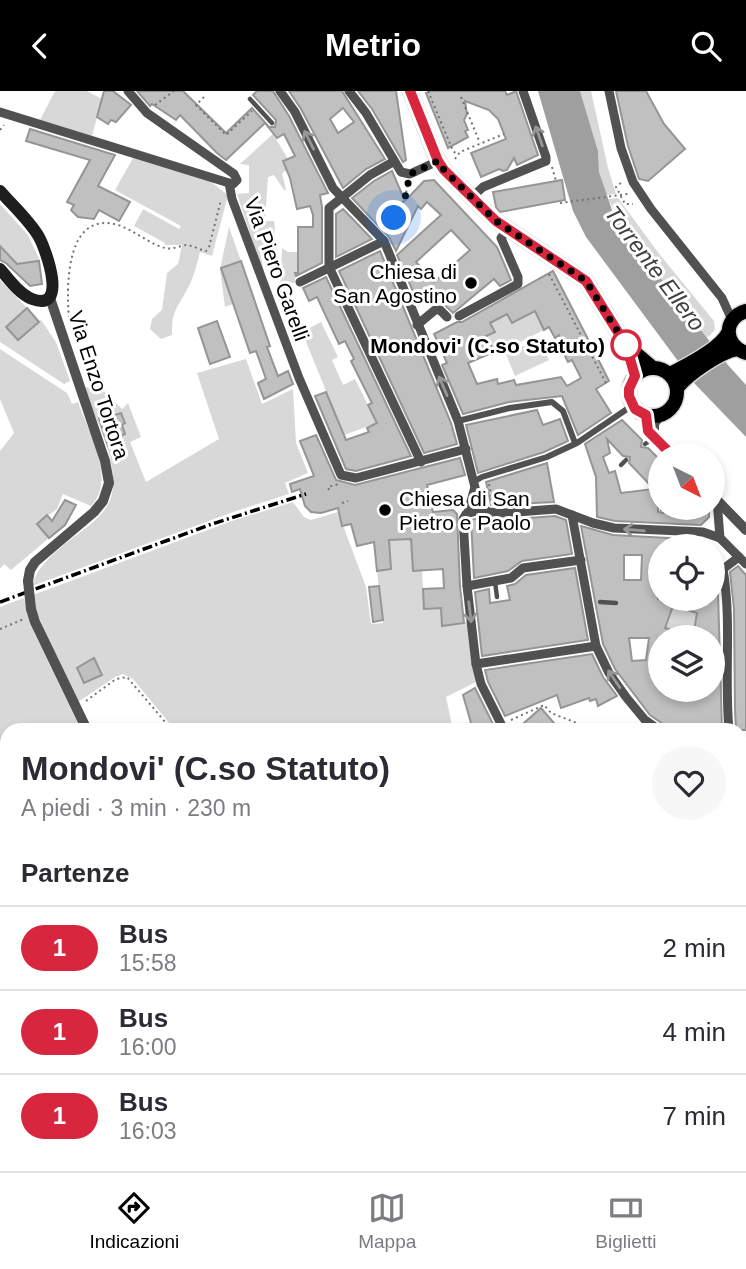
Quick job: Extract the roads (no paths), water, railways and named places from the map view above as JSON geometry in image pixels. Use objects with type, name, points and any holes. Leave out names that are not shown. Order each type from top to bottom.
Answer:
[{"type":"main road","points":[[410,91],[438,161],[471,198],[508,229],[586,281],[626,345],[635,376]]},
{"type":"main road","name":"Via Enzo Tortora","points":[[0,191],[40,239],[53,282],[50,297]]},
{"type":"main road","points":[[0,269],[27,296],[38,300],[50,297]]},
{"type":"main road","points":[[680,373],[677,395],[671,408],[653,415],[633,405],[629,389],[635,376],[641,371],[653,368],[680,373],[717,352],[737,319]]},
{"type":"main road","points":[[717,352],[743,354],[737,319]]},
{"type":"main road","points":[[626,345],[653,368]]},
{"type":"street","points":[[128,91],[146,113],[234,174],[237,180],[229,183]]},
{"type":"street","points":[[279,91],[293,110],[333,188],[383,240],[467,449],[481,477],[479,503],[489,509]]},
{"type":"street","points":[[349,91],[402,173],[410,174],[438,161]]},
{"type":"street","points":[[471,198],[483,187],[546,161],[523,91]]},
{"type":"street","points":[[609,91],[623,156],[635,185],[737,319]]},
{"type":"street","name":"Via Piero Garelli","points":[[0,112],[229,183],[232,199],[268,300],[338,472],[345,477],[356,478],[421,462]]},
{"type":"street","points":[[393,162],[329,208],[329,267],[421,462],[467,449]]},
{"type":"street","points":[[459,317],[518,284],[518,277],[501,239],[508,229]]},
{"type":"street","points":[[300,282],[383,240]]},
{"type":"street","name":"Via Enzo Tortora","points":[[50,297],[105,461],[109,486],[97,509],[35,562],[29,572],[29,613],[84,723]]},
{"type":"street","points":[[417,325],[435,310],[440,310],[447,317]]},
{"type":"street","points":[[458,421],[537,403],[555,403],[565,417],[575,443]]},
{"type":"street","points":[[481,477],[547,458],[577,443],[633,405]]},
{"type":"street","points":[[653,415],[646,426],[650,441],[653,443]]},
{"type":"street","points":[[481,477],[464,517],[467,586],[476,664],[481,684],[502,723]]},
{"type":"street","points":[[725,508],[746,530]]},
{"type":"street","points":[[464,517],[489,509],[556,509],[597,524],[636,530],[662,529],[711,534]]},
{"type":"street","points":[[572,515],[596,646],[610,675],[650,723]]},
{"type":"street","points":[[725,543],[743,560],[723,569],[728,602],[724,679],[728,723]]},
{"type":"street","points":[[467,586],[511,578],[523,568],[580,560]]},
{"type":"street","points":[[476,664],[596,646]]},
{"type":"lane","points":[[250,99],[272,123]]},
{"type":"lane","points":[[621,465],[626,460]]},
{"type":"lane","points":[[495,581],[497,597]]},
{"type":"lane","points":[[600,603],[616,603]]},
{"type":"railway","points":[[0,602],[212,524],[306,494]]},
{"type":"place","name":"Chiesa di San Agostino","points":[[471,283]]},
{"type":"place","name":"Mondovi' (C.so Statuto)","points":[[626,345]]},
{"type":"place","name":"Chiesa di San Pietro e Paolo","points":[[385,510]]},
{"type":"water label","name":"Torrente Ellero","points":[[655,268]]}]
